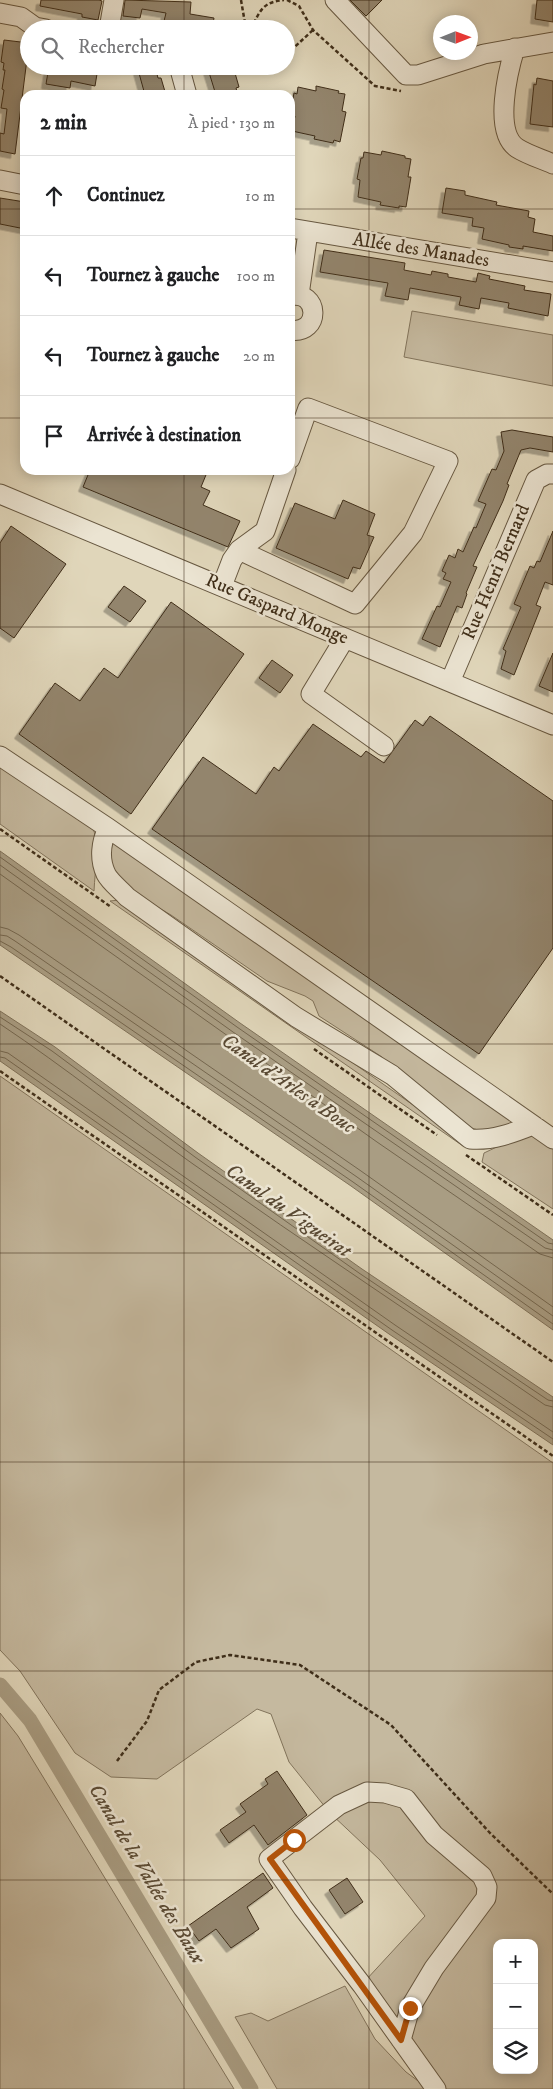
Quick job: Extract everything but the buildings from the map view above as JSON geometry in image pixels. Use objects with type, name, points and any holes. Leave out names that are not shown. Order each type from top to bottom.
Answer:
[{"type":"street","points":[[111,20],[114,0]]},
{"type":"street","points":[[335,0],[406,74],[418,75],[484,54],[553,42]]},
{"type":"street","points":[[0,13],[21,17],[25,20]]},
{"type":"street","points":[[514,48],[504,115],[505,132],[516,147],[553,164]]},
{"type":"street","points":[[181,75],[186,90]]},
{"type":"street","points":[[0,180],[20,184]]},
{"type":"street","name":"Allée des Manades","points":[[295,229],[553,272]]},
{"type":"street","points":[[295,291],[308,232]]},
{"type":"street","points":[[295,296],[304,297],[312,306],[313,317],[307,327],[302,330],[295,330]]},
{"type":"street","points":[[239,550],[355,604],[413,533],[448,461],[308,408],[295,445]]},
{"type":"street","name":"Rue Henri Bernard","points":[[450,682],[536,480],[547,474],[553,474]]},
{"type":"street","points":[[222,586],[232,560],[239,550],[265,531],[284,475]]},
{"type":"street","name":"Rue Gaspard Monge","points":[[0,494],[553,725]]},
{"type":"street","points":[[345,638],[311,694],[384,746]]},
{"type":"street","points":[[0,756],[108,828],[553,1139]]},
{"type":"street","points":[[108,828],[103,838],[101,852],[106,874],[127,897],[296,1017],[392,1075],[470,1140],[482,1140],[500,1136],[533,1124]]},
{"type":"street","points":[[401,2040],[410,2008],[434,1968],[486,1898],[487,1887],[482,1876],[434,1836],[406,1799],[385,1793],[367,1792],[339,1805],[270,1859],[436,2089]]},
{"type":"path","points":[[241,0],[244,20]]},
{"type":"path","points":[[256,20],[262,8],[272,1],[284,0]]},
{"type":"path","points":[[295,47],[313,30]]},
{"type":"path","points":[[0,976],[553,1362]]},
{"type":"path","points":[[0,1071],[553,1456]]},
{"type":"path","points":[[117,1761],[147,1721],[159,1690],[196,1662],[230,1655],[300,1666],[391,1724],[490,1833],[553,1894]]},
{"type":"shaded area","points":[[412,311],[553,335],[553,386],[404,357]]},
{"type":"shaded area","points":[[0,760],[92,825],[96,841],[94,891],[0,824]]},
{"type":"shaded area","points":[[112,841],[514,1121],[507,1129],[482,1131],[471,1128],[407,1083],[382,1057],[319,1016],[313,1001],[267,981],[171,915],[130,891],[111,870],[106,847]]},
{"type":"shaded area","points":[[120,900],[466,1142],[463,1146],[110,901]]},
{"type":"shaded area","points":[[0,1076],[553,1463],[553,2089],[441,2089],[365,1981],[425,1916],[380,1860],[330,1813],[289,1762],[271,1714],[257,1709],[157,1779],[111,1777],[75,1753],[20,1671],[0,1650]]},
{"type":"shaded area","points":[[530,1134],[553,1147],[553,1209],[482,1162],[484,1153],[520,1136]]},
{"type":"shaded area","points":[[0,1713],[18,1736],[234,2089],[0,2089]]},
{"type":"shaded area","points":[[345,1986],[375,2039],[406,2072],[429,2089],[277,2089],[235,2017],[251,2013],[268,2021]]},
{"type":"water","name":"Canal d'Arles à Bouc","points":[[0,851],[240,1023],[553,1240],[553,1330],[351,1186],[0,945]]},
{"type":"water","points":[[0,1011],[55,1047],[198,1153],[362,1269],[553,1397],[553,1445],[389,1334],[0,1061]]},
{"type":"waterway","name":"Canal de la Vallée des Baux","points":[[0,1685],[30,1720],[251,2089]]},
{"type":"route","points":[[294,1840],[270,1859],[303,1908],[362,1984],[401,2040],[410,2008]]},
{"type":"water label","name":"Canal du Vigueirat","points":[[288,1211]]}]
